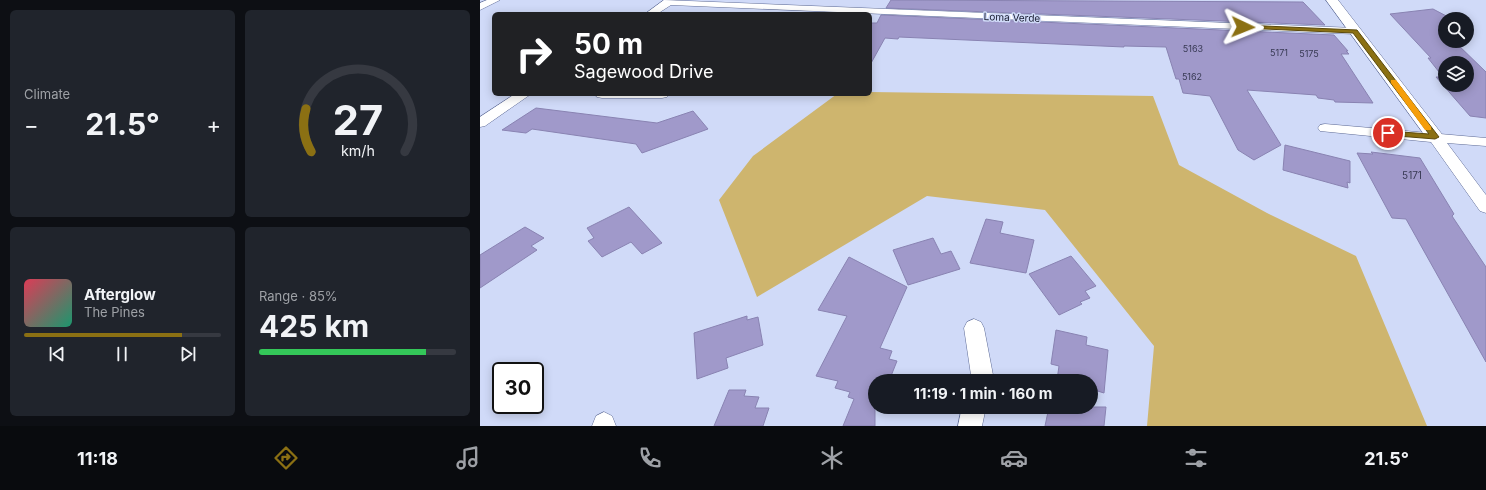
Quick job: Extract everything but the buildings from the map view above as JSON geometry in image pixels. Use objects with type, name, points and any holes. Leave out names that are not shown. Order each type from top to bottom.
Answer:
[{"type":"street","points":[[480,7],[495,0]]},
{"type":"street","points":[[1332,0],[1486,207]]},
{"type":"street","points":[[653,12],[670,1]]},
{"type":"street","name":"Loma Verde","points":[[670,1],[1355,31]]},
{"type":"street","points":[[480,123],[521,96]]},
{"type":"street","points":[[1325,128],[1486,142]]},
{"type":"street","points":[[974,328],[982,374]]},
{"type":"street","points":[[970,426],[973,414]]},
{"type":"shaded area","points":[[872,92],[1153,96],[1179,165],[1267,213],[1356,256],[1427,426],[1147,426],[1154,346],[1045,210],[927,196],[757,297],[719,200],[753,156],[834,96],[872,96]]},
{"type":"slow traffic","points":[[1393,82],[1428,128]]},
{"type":"route","points":[[1243,27],[1355,31],[1435,137],[1388,133]]}]
